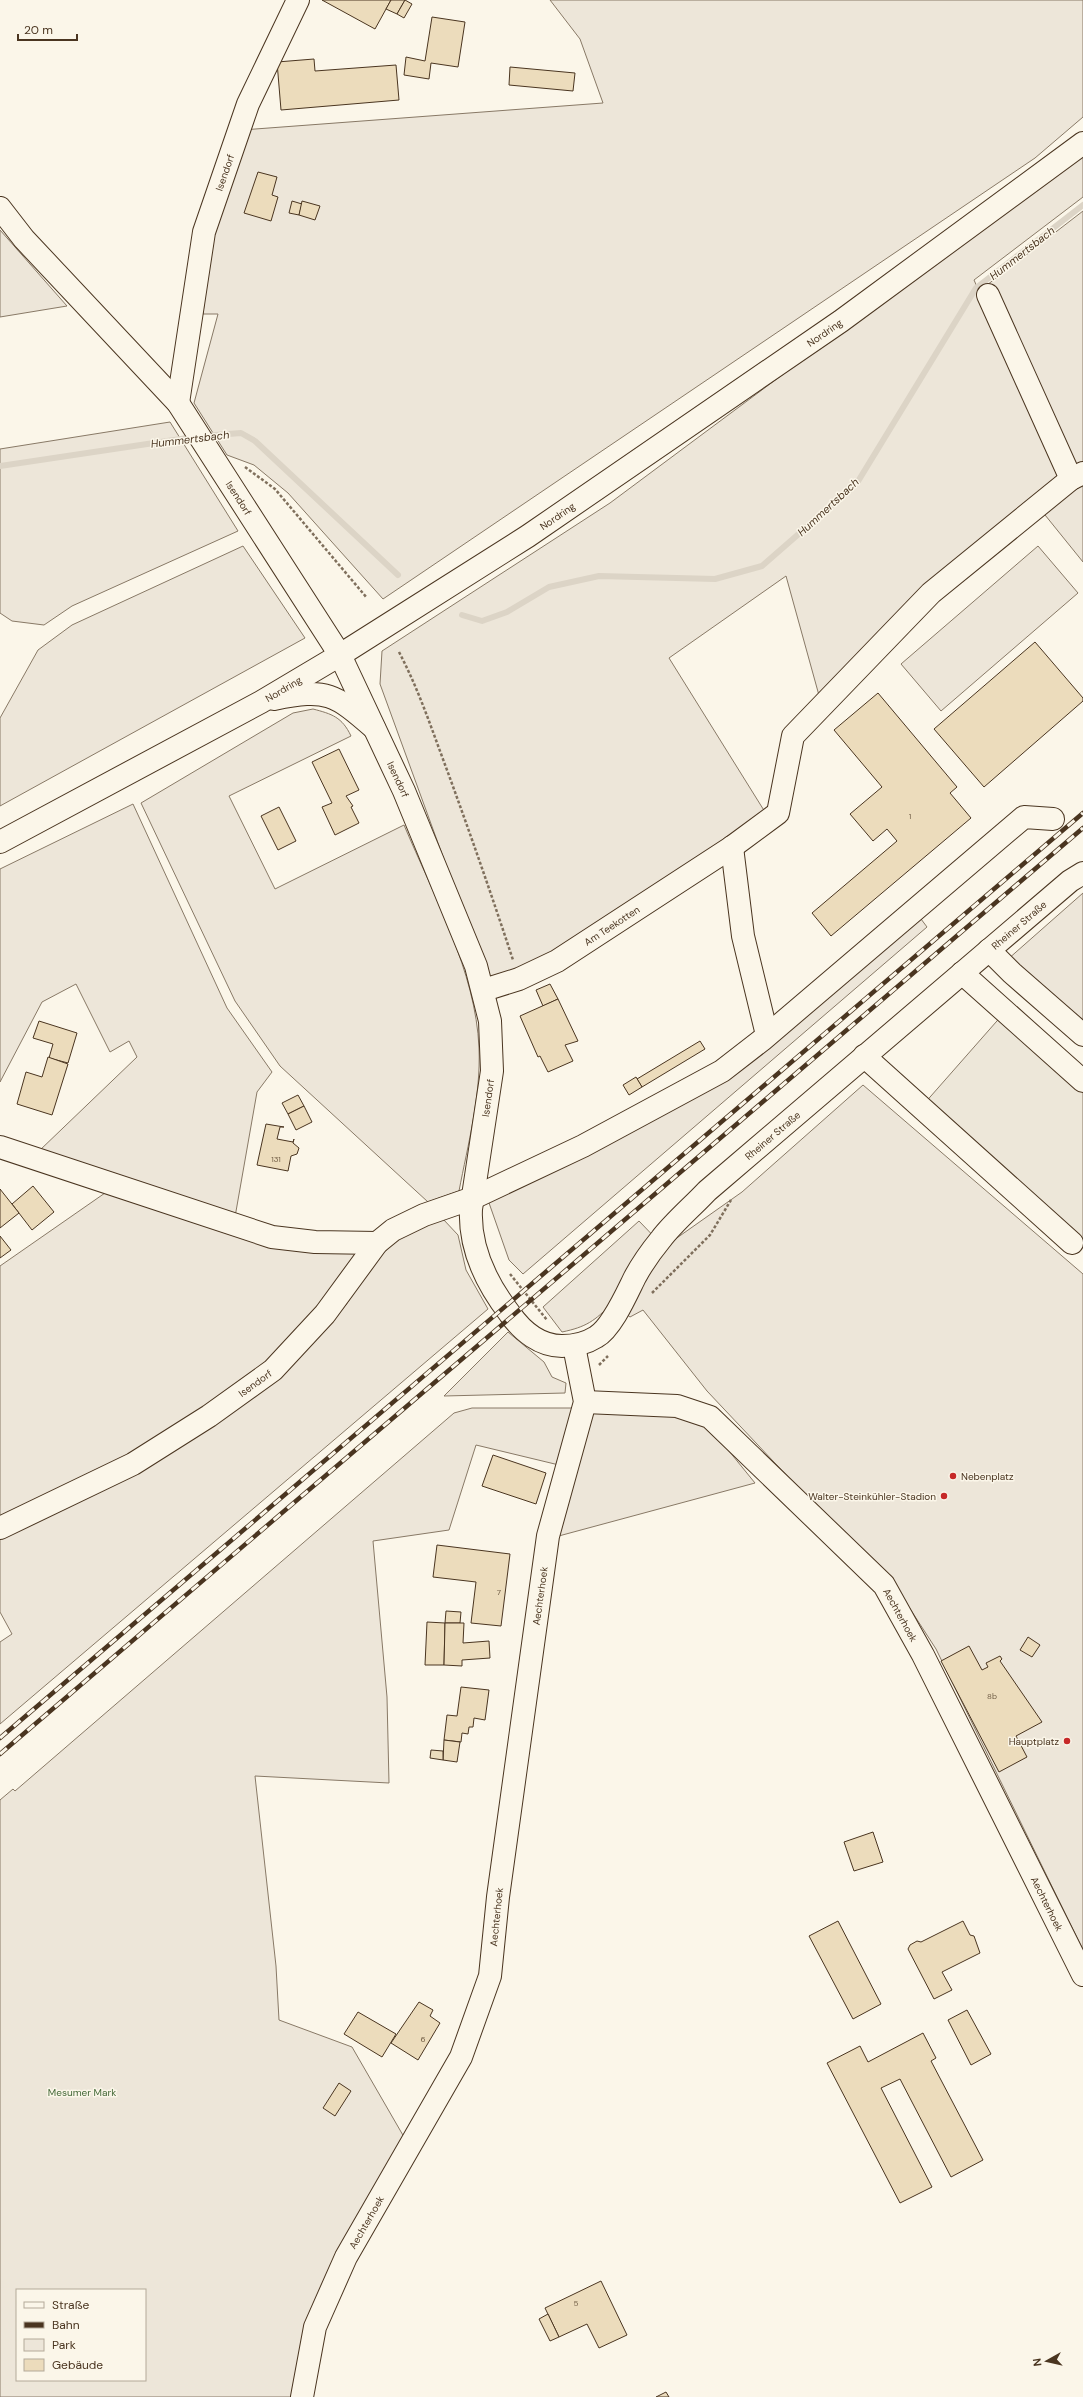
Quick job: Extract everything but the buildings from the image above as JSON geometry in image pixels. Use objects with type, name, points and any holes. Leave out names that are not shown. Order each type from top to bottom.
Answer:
[{"type":"street","name":"Isendorf","points":[[184,412],[204,232],[248,104],[298,0]]},
{"type":"street","name":"Nordring","points":[[0,842],[261,702],[340,655],[528,536],[834,326],[1083,143]]},
{"type":"street","name":"Isendorf","points":[[0,208],[24,239],[184,412],[340,655],[404,791],[461,926],[484,990],[490,1027],[492,1071],[473,1198],[471,1235],[480,1266],[490,1283]]},
{"type":"street","points":[[988,295],[1077,476]]},
{"type":"street","name":"Am Teekotten","points":[[484,990],[519,979],[557,961],[732,847],[778,813],[793,736],[931,593],[1077,476]]},
{"type":"street","points":[[261,702],[306,694],[328,695],[347,704],[374,728]]},
{"type":"street","points":[[473,1198],[583,1146],[722,1071],[768,1035],[1024,817],[1053,819]]},
{"type":"street","points":[[732,847],[743,936],[768,1035]]},
{"type":"street","name":"Rheiner Straße","points":[[490,1283],[508,1312],[530,1336],[552,1346],[574,1346],[597,1337],[618,1312],[636,1275],[661,1239],[707,1191],[1070,881],[1083,873]]},
{"type":"street","points":[[989,950],[1012,973],[1083,1035]]},
{"type":"street","points":[[962,973],[1083,1081]]},
{"type":"street","points":[[864,1056],[1072,1243]]},
{"type":"street","points":[[0,1147],[272,1238],[315,1242],[377,1243]]},
{"type":"street","name":"Isendorf","points":[[0,1528],[133,1464],[209,1416],[273,1370],[325,1314],[377,1243],[394,1230],[424,1215],[473,1198]]},
{"type":"street","name":"Aechterhoek","points":[[302,2397],[315,2327],[346,2257],[461,2057],[490,1976],[500,1890],[548,1536],[585,1402],[574,1346]]},
{"type":"street","name":"Aechterhoek","points":[[585,1402],[677,1406],[710,1417],[884,1585],[923,1656],[1083,1975]]},
{"type":"path","points":[[214,460],[245,467],[275,489],[367,598]]},
{"type":"path","points":[[399,652],[410,672],[482,866],[519,979]]},
{"type":"green space","points":[[550,0],[1083,0],[1083,117],[1035,158],[383,599],[288,493],[254,465],[227,455],[194,403],[218,314],[203,314],[211,237],[242,130],[603,103],[580,39]]},
{"type":"green space","points":[[1083,151],[1083,197],[974,280],[1062,476],[820,699],[786,576],[669,658],[765,812],[554,954],[488,980],[380,684],[382,651],[610,503]]},
{"type":"green space","points":[[1083,211],[1083,468],[1073,473],[987,285]]},
{"type":"green space","points":[[0,230],[67,306],[0,317]]},
{"type":"green space","points":[[170,422],[238,531],[72,606],[44,625],[12,621],[0,613],[0,449]]},
{"type":"green space","points":[[1083,480],[1083,562],[1041,510]]},
{"type":"green space","points":[[243,546],[305,638],[0,806],[0,718],[38,650],[72,625]]},
{"type":"green space","points":[[1038,546],[1078,593],[941,711],[901,664]]},
{"type":"green space","points":[[313,709],[336,717],[344,724],[351,736],[229,796],[275,889],[404,825],[440,906],[462,962],[476,1019],[479,1048],[476,1102],[459,1191],[428,1202],[280,1066],[235,1001],[141,803],[293,713]]},
{"type":"green space","points":[[133,804],[227,1008],[272,1072],[257,1092],[235,1217],[39,1151],[137,1057],[129,1041],[110,1052],[76,984],[42,1002],[0,1082],[0,869]]},
{"type":"green space","points":[[1083,893],[1083,1028],[1007,960]]},
{"type":"green space","points":[[918,915],[927,927],[523,1274],[509,1260],[488,1200],[725,1074]]},
{"type":"green space","name":"Walter-Steinkühler-Stadion","points":[[863,1085],[1083,1274],[1083,1950],[936,1649],[905,1601],[707,1391],[643,1310],[630,1317],[612,1303],[590,1322],[578,1328],[562,1332],[543,1307],[639,1221],[664,1247],[742,1192]]},
{"type":"green space","points":[[105,1193],[362,1250],[323,1308],[270,1365],[130,1458],[0,1521],[0,1266]]},
{"type":"green space","points":[[443,1219],[458,1235],[466,1270],[488,1309],[0,1724],[0,1642],[12,1634],[0,1612],[0,1535],[281,1376],[345,1306],[385,1248],[410,1231]]},
{"type":"green space","points":[[508,1332],[544,1362],[552,1377],[566,1383],[565,1393],[444,1396]]},
{"type":"green space","name":"Mesumer Mark","points":[[472,1408],[577,1408],[559,1465],[476,1445],[449,1530],[373,1541],[387,1697],[389,1783],[255,1776],[276,1966],[279,2020],[352,2047],[404,2137],[294,2397],[0,2397],[0,1800],[13,1789],[15,1791],[454,1413]]},
{"type":"green space","points":[[591,1409],[674,1415],[707,1424],[755,1483],[555,1537]]},
{"type":"shaded area","points":[[1011,1005],[1083,1067],[1083,1245],[1075,1253],[916,1113]]},
{"type":"waterway","name":"Hummertsbach","points":[[462,615],[482,621],[507,612],[549,587],[599,576],[715,579],[762,566],[857,483],[976,288],[1083,205]]},
{"type":"waterway","name":"Hummertsbach","points":[[203,436],[241,433],[255,441],[398,575]]},
{"type":"waterway","name":"Hummertsbach","points":[[0,466],[194,437]]},
{"type":"railway","points":[[0,1738],[1083,813]]},
{"type":"railway","points":[[0,1754],[1083,828]]},
{"type":"place","name":"Nebenplatz","points":[[953,1476]]},
{"type":"place","name":"Walter-Steinkühler-Stadion","points":[[944,1496]]},
{"type":"place","name":"Hauptplatz","points":[[1067,1741]]}]
